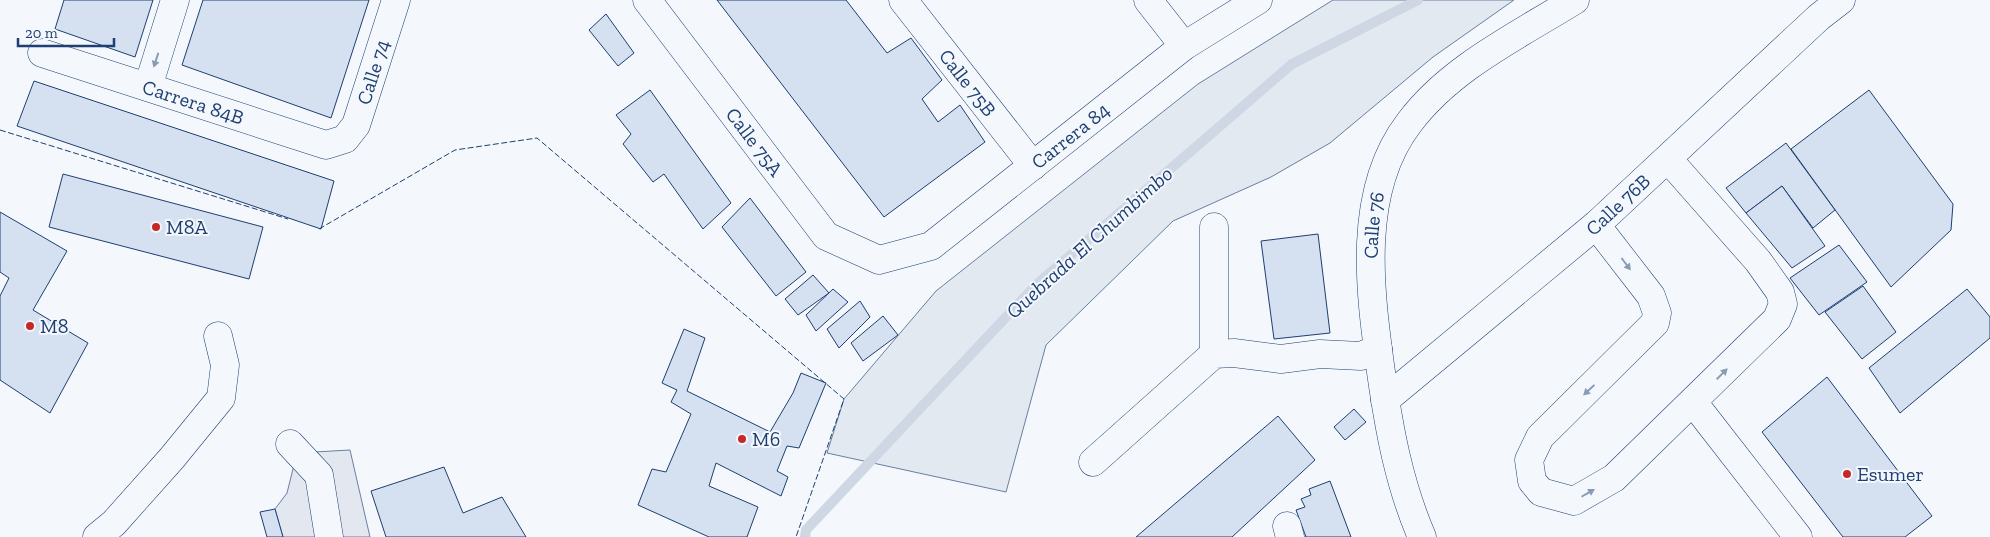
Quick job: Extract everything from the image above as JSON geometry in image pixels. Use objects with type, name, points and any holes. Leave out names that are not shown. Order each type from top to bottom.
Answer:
[{"type":"street","points":[[148,87],[175,0]]},
{"type":"street","name":"Calle 74","points":[[345,139],[356,125],[396,0]]},
{"type":"street","name":"Calle 75A","points":[[647,0],[826,236],[879,260]]},
{"type":"street","name":"Calle 75B","points":[[903,0],[1033,166]]},
{"type":"street","points":[[1148,0],[1184,46]]},
{"type":"street","name":"Carrera 84","points":[[879,260],[931,246],[1184,46],[1258,0]]},
{"type":"street","name":"Calle 76","points":[[1422,537],[1404,491],[1389,430],[1378,349],[1371,254],[1373,223],[1382,176],[1396,143],[1422,106],[1453,78],[1497,48],[1575,0]]},
{"type":"street","name":"Calle 76B","points":[[1385,400],[1596,225],[1819,17],[1841,0]]},
{"type":"street","name":"Carrera 84B","points":[[42,53],[326,145],[345,139]]},
{"type":"street","points":[[1596,225],[1651,296],[1657,313],[1655,323],[1540,437],[1529,460],[1532,481],[1541,492],[1574,501],[1614,478],[1777,318],[1783,304],[1780,292],[1758,261],[1668,159]]},
{"type":"street","points":[[1214,227],[1214,354]]},
{"type":"street","points":[[97,537],[114,523],[172,458],[221,398],[225,365],[218,336]]},
{"type":"street","points":[[1093,462],[1214,354],[1242,354],[1281,359],[1320,354],[1361,356],[1378,349]]},
{"type":"street","points":[[1693,402],[1798,537]]},
{"type":"street","points":[[290,444],[319,475],[329,537]]},
{"type":"shaded area","points":[[1333,0],[1514,0],[1433,57],[1330,143],[1271,177],[1173,221],[1046,345],[1006,492],[827,453],[844,399],[936,291],[1198,84]]},
{"type":"shaded area","points":[[350,450],[370,537],[283,537],[275,509],[287,493],[297,453]]},
{"type":"building","points":[[64,0],[153,0],[135,57],[55,29]]},
{"type":"building","points":[[203,0],[369,0],[331,118],[182,65]]},
{"type":"building","points":[[717,0],[846,0],[887,53],[911,38],[942,80],[922,99],[938,122],[960,105],[985,142],[884,217]]},
{"type":"building","points":[[606,14],[634,53],[618,66],[589,30]]},
{"type":"building","points":[[34,81],[334,181],[321,229],[17,126]]},
{"type":"building","points":[[650,90],[731,203],[703,229],[664,174],[653,182],[623,144],[631,134],[616,115]]},
{"type":"building","points":[[1869,90],[1953,204],[1951,230],[1891,287],[1791,149]]},
{"type":"building","points":[[1786,143],[1835,210],[1813,228],[1782,186],[1746,213],[1726,188]]},
{"type":"building","name":"M8A","points":[[63,174],[263,227],[249,279],[49,227]]},
{"type":"building","points":[[1782,186],[1825,246],[1792,268],[1746,213]]},
{"type":"building","points":[[750,198],[806,272],[776,296],[722,227]]},
{"type":"building","name":"M8","points":[[0,212],[67,251],[33,310],[88,343],[50,413],[0,380],[0,296],[9,278],[0,272]]},
{"type":"building","points":[[1318,234],[1330,333],[1274,339],[1261,241]]},
{"type":"building","points":[[1839,245],[1867,282],[1819,315],[1790,278]]},
{"type":"building","points":[[813,275],[829,293],[798,315],[785,299]]},
{"type":"building","points":[[1863,286],[1896,332],[1862,359],[1825,312]]},
{"type":"building","points":[[833,289],[848,302],[816,331],[806,315]]},
{"type":"building","points":[[1967,289],[1990,317],[1990,338],[1900,413],[1869,368]]},
{"type":"building","points":[[860,301],[870,317],[839,348],[827,329]]},
{"type":"building","points":[[883,316],[898,335],[863,361],[851,343]]},
{"type":"building","name":"M6","points":[[684,329],[705,338],[687,391],[770,432],[793,393],[801,373],[826,383],[799,448],[787,446],[777,471],[788,477],[781,496],[716,463],[709,486],[758,507],[747,537],[709,537],[638,505],[652,469],[666,472],[691,414],[671,402],[677,390],[662,383]]},
{"type":"building","name":"Esumer","points":[[1827,377],[1932,516],[1905,537],[1843,537],[1762,432]]},
{"type":"building","points":[[1354,409],[1366,422],[1345,440],[1334,427]]},
{"type":"building","points":[[1278,416],[1315,460],[1232,537],[1136,537]]},
{"type":"building","points":[[444,467],[463,513],[502,497],[526,537],[386,537],[371,491]]},
{"type":"building","points":[[1330,481],[1351,537],[1306,537],[1296,510],[1305,507],[1301,499],[1311,495],[1309,489]]},
{"type":"building","points":[[275,509],[283,537],[267,537],[260,512]]},
{"type":"waterway","name":"Quebrada El Chumbimbo","points":[[805,537],[806,530],[1037,284],[1292,64],[1418,0]]},
{"type":"fence","points":[[0,130],[288,219]]},
{"type":"fence","points":[[319,229],[455,150],[537,138],[844,399],[796,537]]},
{"type":"place","name":"M8A","points":[[156,227]]},
{"type":"place","name":"M8","points":[[30,326]]},
{"type":"place","name":"M6","points":[[742,439]]},
{"type":"place","name":"Esumer","points":[[1847,474]]}]
